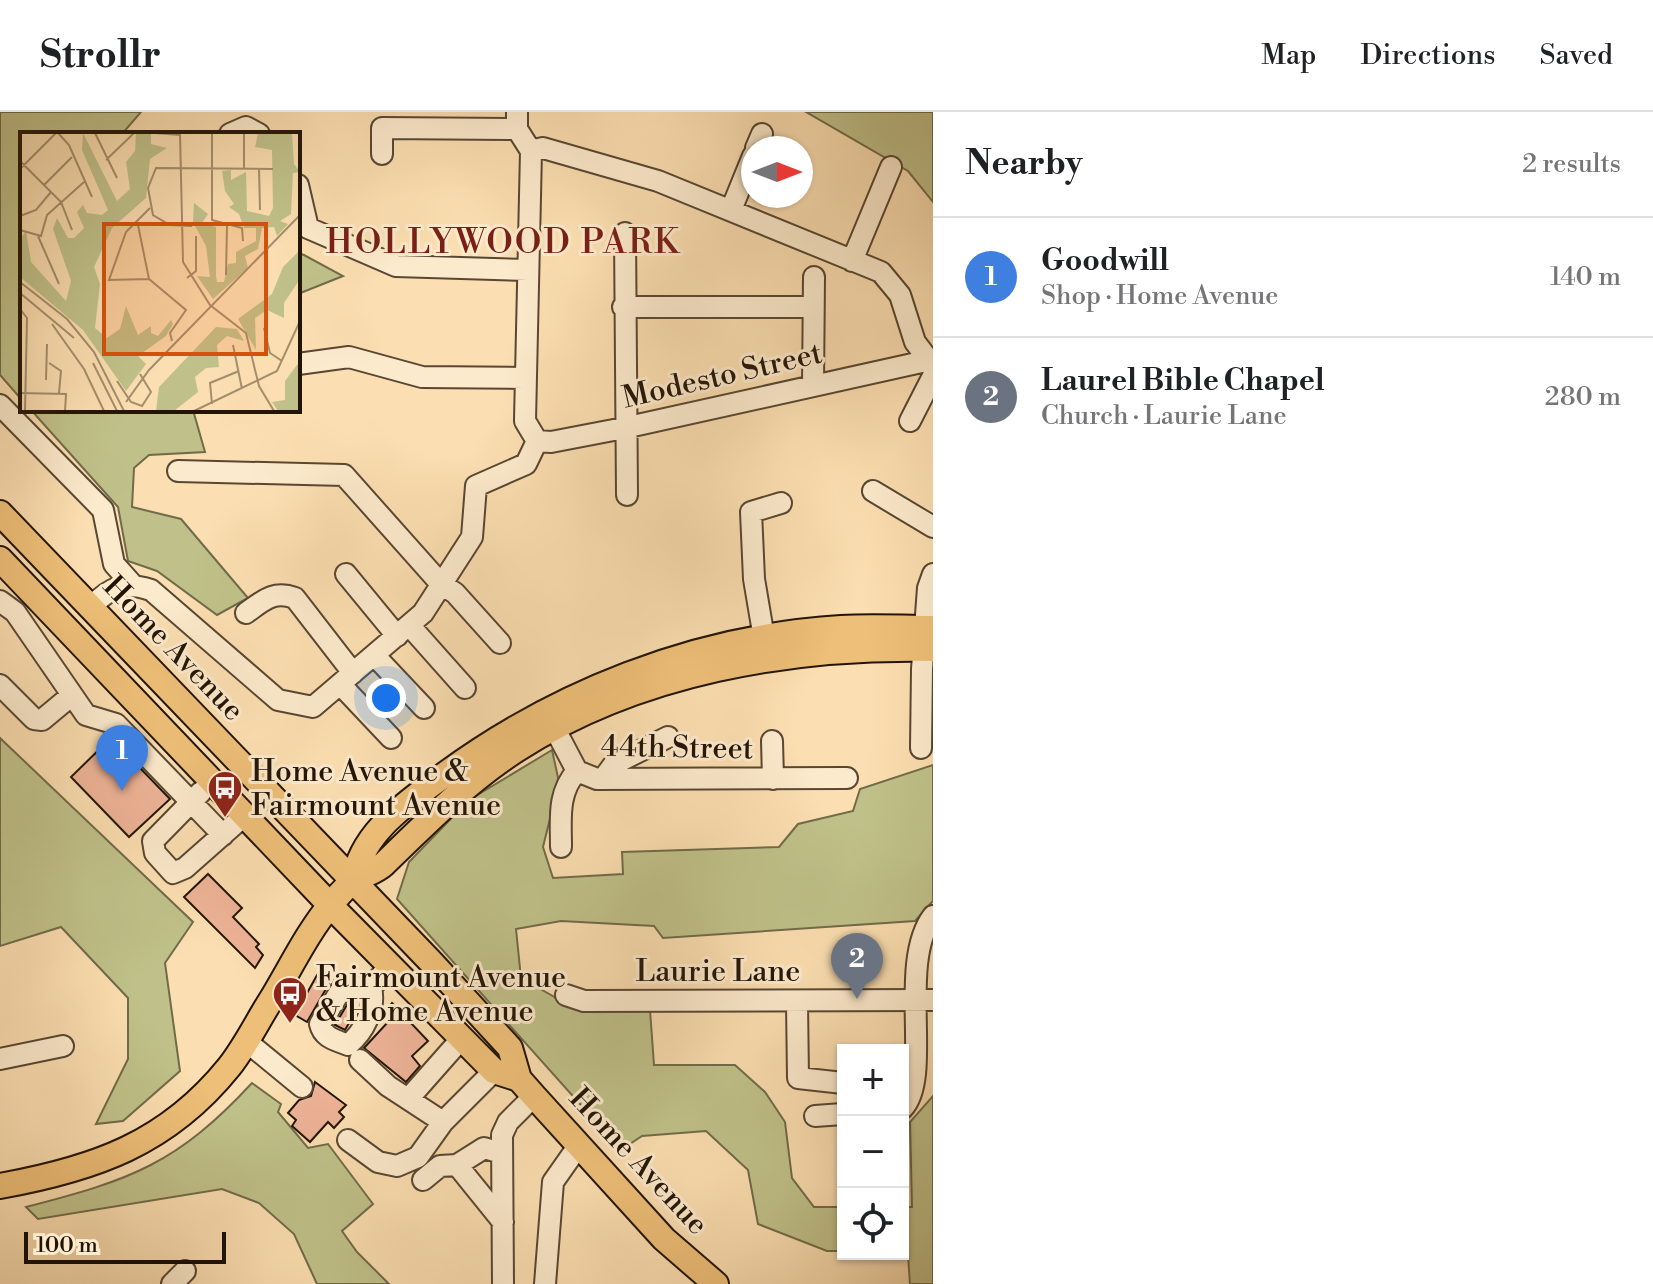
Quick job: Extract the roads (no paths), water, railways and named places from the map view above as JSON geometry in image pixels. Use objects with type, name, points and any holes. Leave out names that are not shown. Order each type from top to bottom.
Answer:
[{"type":"main road","name":"Home Avenue","points":[[0,513],[510,1048],[526,1088]]},
{"type":"main road","name":"Home Avenue","points":[[0,559],[330,905],[494,1071],[526,1088],[664,1239],[716,1284]]},
{"type":"main road","points":[[0,1186],[76,1171],[151,1138],[210,1088],[246,1041],[330,905],[354,881],[374,873],[452,798],[517,750],[550,720],[642,669],[764,638],[842,627],[929,638]]},
{"type":"main road","points":[[550,720],[715,668],[929,638]]},
{"type":"street","points":[[0,405],[103,510],[114,564],[131,583],[151,590],[278,700],[313,707],[423,613],[472,537],[476,486],[526,464],[535,439],[525,421],[531,151],[517,120],[382,128],[382,154]]},
{"type":"street","points":[[531,151],[543,148],[658,181],[881,272],[900,295],[915,342],[931,368],[910,421]]},
{"type":"street","points":[[852,261],[891,167]]},
{"type":"street","points":[[731,210],[741,185]]},
{"type":"street","points":[[300,194],[308,228],[396,266],[528,270]]},
{"type":"street","points":[[625,233],[623,307],[627,495]]},
{"type":"street","points":[[813,386],[814,277]]},
{"type":"street","points":[[623,307],[813,307]]},
{"type":"street","points":[[300,364],[349,357],[422,377],[525,378]]},
{"type":"street","name":"Modesto Street","points":[[535,439],[551,442],[813,386],[931,368]]},
{"type":"street","points":[[178,471],[344,475],[441,584],[455,593],[500,643]]},
{"type":"street","points":[[873,491],[933,527]]},
{"type":"street","points":[[764,638],[754,579],[751,512],[781,503]]},
{"type":"street","points":[[346,574],[465,688]]},
{"type":"street","points":[[925,739],[933,574]]},
{"type":"street","points":[[91,607],[108,589],[131,583]]},
{"type":"street","points":[[246,613],[269,595],[283,593],[295,598],[346,678],[391,738]]},
{"type":"street","points":[[0,601],[15,612],[40,653],[86,715],[116,724],[223,835]]},
{"type":"street","points":[[40,653],[67,629]]},
{"type":"street","points":[[374,655],[424,708]]},
{"type":"street","points":[[0,685],[34,719],[42,720],[72,695]]},
{"type":"street","name":"44th Street","points":[[550,720],[577,771],[603,779],[847,778]]},
{"type":"street","points":[[603,779],[614,764],[668,737]]},
{"type":"street","points":[[772,741],[773,779]]},
{"type":"street","points":[[561,847],[561,803],[567,782],[577,771]]},
{"type":"street","points":[[212,780],[153,841],[155,853],[173,873],[185,868],[245,815]]},
{"type":"street","points":[[909,1100],[916,1091],[911,1074],[926,1000],[920,956],[933,916]]},
{"type":"street","points":[[371,988],[390,965]]},
{"type":"street","name":"Laurie Lane","points":[[566,995],[584,1001],[926,1000]]},
{"type":"street","points":[[797,1002],[795,1072],[798,1078],[837,1082]]},
{"type":"street","points":[[409,1098],[462,1038]]},
{"type":"street","points":[[246,1041],[302,1087]]},
{"type":"street","points":[[0,1059],[63,1046]]},
{"type":"street","points":[[360,1060],[388,1086],[443,1122]]},
{"type":"street","points":[[348,1140],[378,1162],[397,1166],[418,1157],[443,1122],[494,1071]]},
{"type":"street","points":[[503,1284],[501,1153],[504,1128],[526,1088]]},
{"type":"street","points":[[815,1116],[837,1114]]},
{"type":"street","points":[[545,1284],[553,1182],[579,1145]]},
{"type":"street","points":[[423,1180],[440,1166],[457,1165],[484,1148],[501,1153]]},
{"type":"street","points":[[457,1165],[503,1222]]},
{"type":"place","name":"Goodwill","points":[[122,791]]},
{"type":"place","name":"Home Avenue & Fairmount Avenue","points":[[225,819]]},
{"type":"place","name":"Laurel Bible Chapel","points":[[857,999]]},
{"type":"place","name":"Fairmount Avenue & Home Avenue","points":[[290,1025]]},
{"type":"district","name":"HOLLYWOOD PARK","points":[[503,241]]}]
